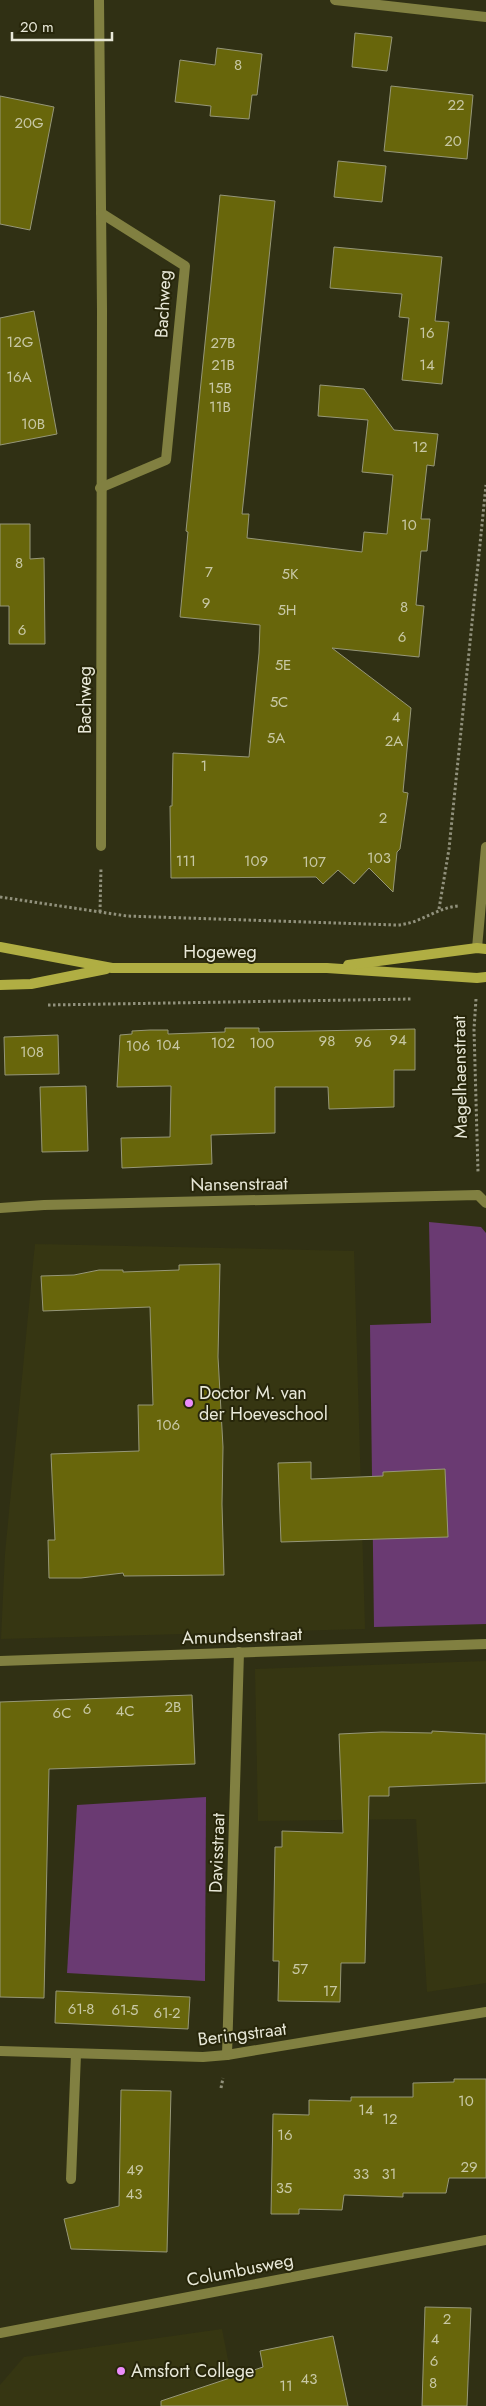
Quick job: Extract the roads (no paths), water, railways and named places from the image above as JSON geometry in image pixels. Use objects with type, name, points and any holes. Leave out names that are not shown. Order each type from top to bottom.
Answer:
[{"type":"main road","name":"Hogeweg","points":[[0,947],[112,968],[327,968],[477,978],[486,977]]},
{"type":"main road","name":"Hogeweg","points":[[327,968],[482,948]]},
{"type":"main road","name":"Hogeweg","points":[[0,985],[31,984],[112,968]]},
{"type":"street","name":"Bachweg","points":[[99,0],[102,213],[100,488],[101,846]]},
{"type":"street","points":[[335,0],[486,17]]},
{"type":"street","name":"Bachweg","points":[[100,488],[166,460],[185,266],[102,213]]},
{"type":"street","points":[[482,948],[480,906],[486,847]]},
{"type":"street","name":"Nansenstraat","points":[[0,1208],[44,1205],[482,1199]]},
{"type":"street","name":"Amundsenstraat","points":[[0,1661],[486,1644]]},
{"type":"street","name":"Davisstraat","points":[[228,2055],[239,1652]]},
{"type":"street","name":"Beringstraat","points":[[0,2051],[203,2057],[228,2055],[486,2012]]},
{"type":"street","points":[[70,2179],[76,2054]]},
{"type":"street","name":"Columbusweg","points":[[0,2333],[486,2240]]},
{"type":"place","name":"Doctor M. van der Hoeveschool","points":[[189,1403]]},
{"type":"place","name":"Amsfort College","points":[[121,2371]]}]
